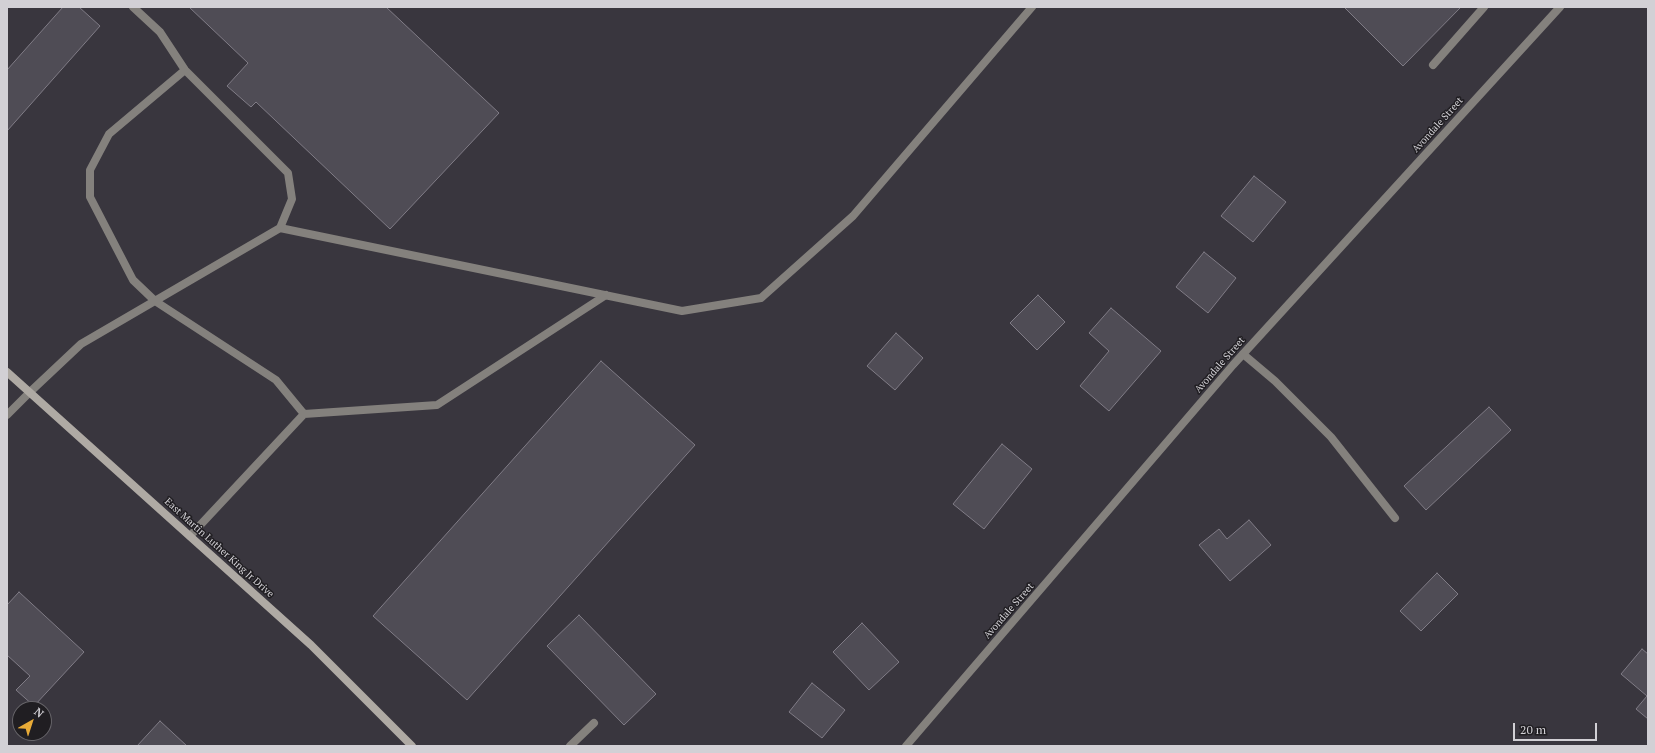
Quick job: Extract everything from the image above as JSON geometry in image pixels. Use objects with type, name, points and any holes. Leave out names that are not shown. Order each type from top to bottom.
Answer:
[{"type":"main road","name":"East Martin Luther King Jr Drive","points":[[7,372],[311,645],[412,746]]},
{"type":"street","points":[[7,415],[81,344],[280,228],[292,199],[288,173],[185,70],[160,32],[133,7]]},
{"type":"street","points":[[280,228],[682,311],[761,298],[853,216],[1032,7]]},
{"type":"street","points":[[1433,65],[1484,7]]},
{"type":"street","name":"Avondale Street","points":[[906,746],[1244,354],[1560,7]]},
{"type":"street","points":[[185,70],[109,134],[90,170],[90,197],[133,280],[155,301],[276,380],[304,414]]},
{"type":"street","points":[[190,536],[304,414],[437,405],[606,295]]},
{"type":"street","points":[[1244,354],[1275,381],[1331,437],[1394,518]]},
{"type":"street","points":[[570,746],[594,723]]},
{"type":"building","points":[[63,7],[79,7],[100,26],[7,131],[7,70]]},
{"type":"building","points":[[189,7],[386,7],[499,113],[390,229],[256,102],[251,107],[227,86],[248,63]]},
{"type":"building","points":[[1344,7],[1461,7],[1403,66]]},
{"type":"building","points":[[1254,176],[1286,202],[1253,242],[1221,216]]},
{"type":"building","points":[[1204,252],[1236,278],[1208,313],[1176,287]]},
{"type":"building","points":[[1038,295],[1065,322],[1037,350],[1010,323]]},
{"type":"building","points":[[1111,308],[1161,351],[1109,411],[1080,386],[1109,351],[1089,333]]},
{"type":"building","points":[[896,333],[923,358],[895,390],[867,366]]},
{"type":"building","points":[[601,361],[695,445],[467,700],[373,616]]},
{"type":"building","points":[[1489,407],[1511,430],[1426,510],[1404,486]]},
{"type":"building","points":[[1002,444],[1032,469],[984,529],[953,504]]},
{"type":"building","points":[[1249,520],[1271,545],[1230,581],[1199,545],[1219,529],[1227,539]]},
{"type":"building","points":[[1437,573],[1458,594],[1421,631],[1400,611]]},
{"type":"building","points":[[19,592],[84,652],[39,701],[28,701],[16,690],[30,676],[7,655],[7,605]]},
{"type":"building","points":[[579,615],[656,694],[624,725],[547,646]]},
{"type":"building","points":[[862,623],[899,662],[869,690],[833,652]]},
{"type":"building","points":[[1642,649],[1648,654],[1648,719],[1636,709],[1647,696],[1621,674]]},
{"type":"building","points":[[812,683],[845,710],[822,738],[789,712]]},
{"type":"building","points":[[160,721],[187,746],[137,746]]}]
